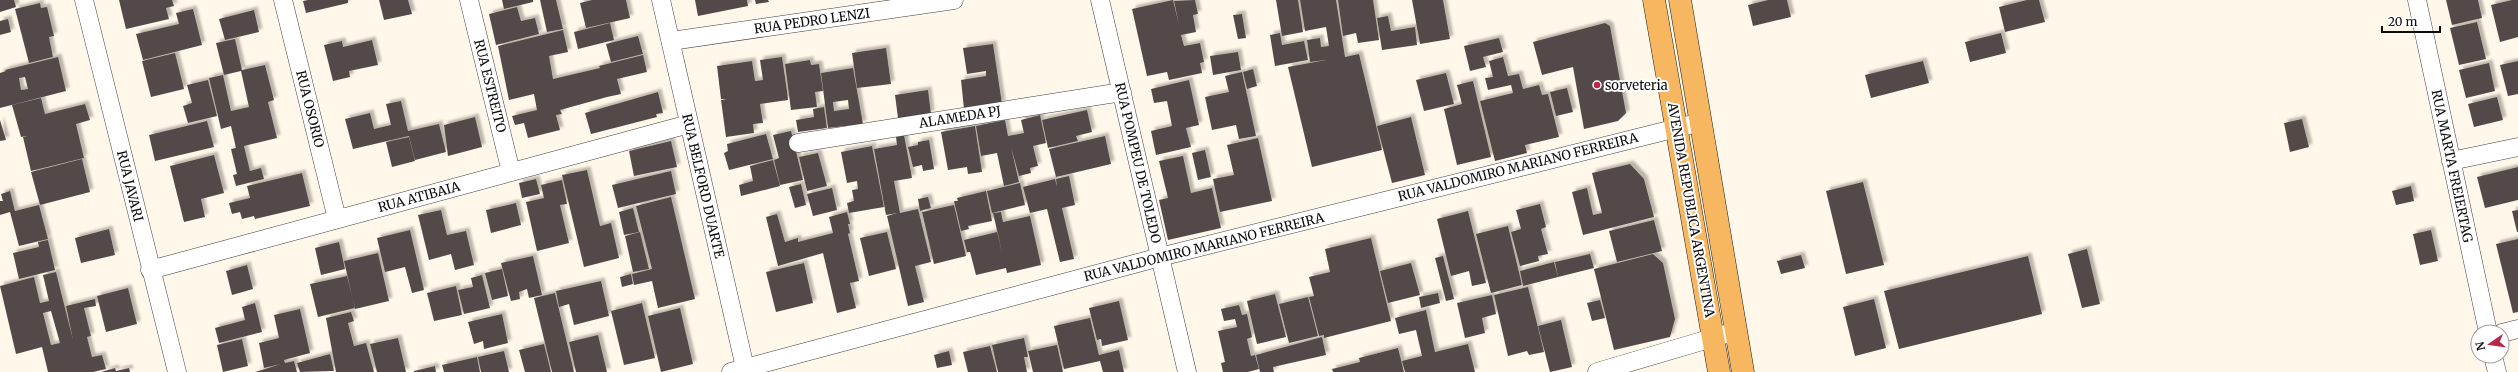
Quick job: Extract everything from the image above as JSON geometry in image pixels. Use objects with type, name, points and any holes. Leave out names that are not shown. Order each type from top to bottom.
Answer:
[{"type":"main road","name":"AVENIDA REPUBLICA ARGENTINA","points":[[1654,0],[1678,127],[1719,372]]},
{"type":"main road","name":"AVENIDA REPUBLICA ARGENTINA","points":[[1680,0],[1743,372]]},
{"type":"street","name":"RUA JAVARI","points":[[84,0],[150,270],[177,372]]},
{"type":"street","name":"RUA OSORIO","points":[[283,0],[337,219]]},
{"type":"street","name":"RUA ESTREITO","points":[[469,0],[511,172]]},
{"type":"street","name":"RUA BELFORD DUARTE","points":[[661,0],[689,124],[741,371]]},
{"type":"street","name":"RUA PEDRO LENZI","points":[[671,41],[954,0]]},
{"type":"street","name":"RUA POMPEU DE TOLEDO","points":[[1100,0],[1187,372]]},
{"type":"street","name":"RUA MARTA FREIERTAG","points":[[2417,0],[2486,324]]},
{"type":"street","name":"ALAMEDA PJ","points":[[798,143],[1122,92]]},
{"type":"street","name":"RUA VALDOMIRO MARIANO FERREIRA","points":[[741,371],[1160,257],[1701,122]]},
{"type":"street","name":"RUA ATIBAIA","points":[[150,270],[689,124]]},
{"type":"street","points":[[2452,161],[2518,147]]},
{"type":"street","points":[[1597,372],[1736,331]]},
{"type":"building","points":[[0,0],[14,0],[16,7],[0,12]]},
{"type":"building","points":[[119,0],[172,0],[174,6],[166,8],[169,19],[126,29]]},
{"type":"building","points":[[348,0],[348,3],[306,13],[303,1]]},
{"type":"building","points":[[379,0],[408,0],[412,14],[384,20]]},
{"type":"building","points":[[502,0],[533,0],[533,2],[504,9]]},
{"type":"building","points":[[540,0],[556,0],[563,29],[547,32]]},
{"type":"building","points":[[592,0],[626,0],[630,18],[586,28],[580,3]]},
{"type":"building","points":[[695,0],[747,0],[748,6],[698,16]]},
{"type":"building","points":[[755,0],[768,0],[769,2],[756,4]]},
{"type":"building","points":[[1173,0],[1179,25],[1174,1],[1195,0],[1198,14],[1193,15],[1196,32],[1181,35],[1184,46],[1200,43],[1204,62],[1200,63],[1202,73],[1169,80],[1167,72],[1147,76],[1132,9]]},
{"type":"building","points":[[1276,0],[1298,0],[1303,32],[1282,36]]},
{"type":"building","points":[[1300,0],[1336,0],[1345,57],[1359,54],[1382,150],[1312,167],[1288,67],[1326,60],[1310,62],[1307,40],[1320,38],[1321,47],[1329,46],[1326,27],[1305,31]]},
{"type":"building","points":[[1338,0],[1373,0],[1379,40],[1358,43],[1356,33],[1343,36]]},
{"type":"building","points":[[1412,0],[1443,0],[1450,39],[1420,44]]},
{"type":"building","points":[[1768,0],[1787,0],[1791,17],[1753,26],[1748,5]]},
{"type":"building","points":[[2027,0],[2039,0],[2045,22],[2005,32],[1999,7]]},
{"type":"building","points":[[2446,0],[2478,0],[2482,18],[2452,25]]},
{"type":"building","points":[[2518,0],[2518,37],[2500,42],[2491,5]]},
{"type":"building","points":[[40,3],[41,8],[47,7],[54,36],[49,37],[53,57],[29,63],[15,9]]},
{"type":"building","points":[[517,7],[521,21],[535,18],[539,34],[496,45],[489,14]]},
{"type":"building","points":[[193,9],[202,45],[143,60],[136,34],[179,24],[176,13]]},
{"type":"building","points":[[254,10],[259,32],[225,40],[219,19]]},
{"type":"building","points":[[1242,14],[1246,38],[1238,39],[1233,15]]},
{"type":"building","points":[[1388,16],[1391,31],[1415,27],[1417,45],[1382,50],[1377,18]]},
{"type":"building","points":[[8,19],[11,32],[0,35],[0,21]]},
{"type":"building","points":[[2477,22],[2486,59],[2459,65],[2450,28]]},
{"type":"building","points":[[610,23],[614,40],[578,49],[574,32]]},
{"type":"building","points":[[1605,23],[1610,26],[1626,113],[1618,121],[1584,129],[1573,67],[1542,75],[1533,42]]},
{"type":"building","points":[[563,30],[568,52],[549,56],[553,79],[600,68],[599,66],[643,55],[647,72],[617,79],[621,94],[560,110],[562,114],[556,115],[560,130],[528,138],[524,123],[515,125],[512,116],[537,110],[534,94],[509,100],[498,46]]},
{"type":"building","points":[[1280,33],[1282,45],[1304,41],[1308,60],[1275,66],[1270,35]]},
{"type":"building","points":[[2001,33],[2006,53],[1970,62],[1965,42]]},
{"type":"building","points":[[638,36],[643,54],[611,62],[606,44]]},
{"type":"building","points":[[1499,38],[1503,52],[1483,57],[1486,67],[1470,71],[1464,46]]},
{"type":"building","points":[[235,39],[242,70],[265,65],[274,100],[268,102],[277,138],[244,146],[250,171],[261,168],[264,179],[236,186],[233,175],[237,174],[231,149],[236,148],[231,126],[221,129],[209,78],[223,75],[231,111],[249,107],[241,71],[224,75],[216,43]]},
{"type":"building","points":[[372,40],[378,65],[349,71],[350,77],[333,81],[324,45],[342,41],[343,47]]},
{"type":"building","points":[[993,44],[1002,104],[964,109],[961,80],[986,76],[986,71],[967,74],[963,48]]},
{"type":"building","points":[[886,48],[891,84],[857,88],[852,53]]},
{"type":"building","points":[[1238,52],[1241,70],[1213,75],[1210,56]]},
{"type":"building","points":[[175,53],[184,89],[151,97],[142,61]]},
{"type":"building","points":[[58,57],[66,91],[0,108],[0,73],[6,71],[5,70]],"holes":[[[25,77],[28,89],[21,90],[19,78]]]},
{"type":"building","points":[[782,57],[788,100],[760,104],[763,123],[753,124],[754,133],[726,137],[721,100],[727,99],[721,99],[717,66],[752,61],[755,81],[763,80],[760,60]]},
{"type":"building","points":[[1503,57],[1508,76],[1519,74],[1523,89],[1539,85],[1542,95],[1548,94],[1559,137],[1525,145],[1527,153],[1495,161],[1480,101],[1513,93],[1511,85],[1488,90],[1485,78],[1493,77],[1489,61]]},
{"type":"building","points":[[810,60],[811,65],[819,64],[823,91],[815,92],[817,107],[791,110],[785,64]]},
{"type":"building","points":[[1923,61],[1929,83],[1871,98],[1865,75]]},
{"type":"building","points":[[2518,61],[2518,94],[2508,96],[2500,65]]},
{"type":"building","points":[[2489,63],[2495,91],[2466,98],[2459,70]]},
{"type":"building","points":[[853,68],[863,124],[828,128],[821,73]],"holes":[[[848,100],[849,109],[834,111],[833,102]]]},
{"type":"building","points":[[1253,69],[1257,86],[1247,89],[1243,72]]},
{"type":"building","points":[[1242,72],[1256,136],[1239,139],[1236,125],[1212,130],[1205,97],[1229,92],[1225,76]]},
{"type":"building","points":[[1446,73],[1454,104],[1424,111],[1416,80]]},
{"type":"building","points":[[208,80],[217,116],[188,123],[183,106],[192,103],[187,85]]},
{"type":"building","points":[[1189,80],[1199,125],[1186,128],[1191,147],[1156,155],[1151,131],[1172,126],[1167,101],[1154,103],[1151,89]]},
{"type":"building","points":[[1473,81],[1491,157],[1457,165],[1444,109],[1462,104],[1457,85]]},
{"type":"building","points":[[1567,88],[1573,112],[1556,116],[1550,92]]},
{"type":"building","points":[[928,90],[931,114],[898,118],[895,95]]},
{"type":"building","points":[[658,92],[663,113],[656,114],[657,117],[591,134],[585,113]]},
{"type":"building","points":[[2497,97],[2503,120],[2474,127],[2468,104]]},
{"type":"building","points":[[41,98],[45,114],[85,104],[90,120],[76,124],[84,158],[31,171],[23,137],[27,136],[21,137],[12,105]]},
{"type":"building","points":[[401,101],[408,131],[439,124],[446,152],[415,160],[409,136],[353,149],[345,119],[370,113],[374,129],[391,125],[386,104]]},
{"type":"building","points":[[824,107],[827,128],[798,132],[796,120],[814,117],[813,109]]},
{"type":"building","points":[[1087,110],[1092,132],[1076,136],[1078,141],[1048,148],[1042,120]]},
{"type":"building","points":[[1040,115],[1046,143],[1033,146],[1038,166],[1030,168],[1031,173],[1019,176],[1011,147],[1019,182],[1004,186],[997,153],[981,156],[976,126],[1005,120],[1008,136],[1024,133],[1021,120]]},
{"type":"building","points":[[475,117],[482,147],[448,156],[444,125]]},
{"type":"building","points":[[1411,117],[1425,175],[1392,183],[1377,126]]},
{"type":"building","points":[[2302,119],[2309,147],[2290,152],[2284,123]]},
{"type":"building","points":[[0,120],[6,140],[0,141]]},
{"type":"building","points":[[207,121],[214,147],[155,161],[149,135]]},
{"type":"building","points":[[975,126],[982,172],[968,174],[967,167],[948,170],[941,132]]},
{"type":"building","points":[[791,131],[803,180],[780,185],[774,160],[779,158],[773,135]]},
{"type":"building","points":[[766,134],[773,159],[729,170],[724,153],[728,151],[727,144]]},
{"type":"building","points":[[904,135],[912,178],[894,181],[900,213],[918,209],[931,262],[915,266],[924,302],[908,306],[887,216],[897,213],[886,215],[874,149],[897,145],[896,137]]},
{"type":"building","points":[[1105,136],[1111,164],[1056,177],[1049,149]]},
{"type":"building","points":[[409,137],[415,161],[392,167],[386,142]]},
{"type":"building","points":[[1258,138],[1272,201],[1220,212],[1213,179],[1234,175],[1227,145]]},
{"type":"building","points":[[929,140],[934,169],[923,171],[922,165],[913,167],[908,147],[918,145],[918,142]]},
{"type":"building","points":[[671,141],[677,167],[634,176],[629,151]]},
{"type":"building","points":[[872,146],[884,207],[849,213],[847,203],[854,201],[852,190],[858,189],[857,181],[847,183],[841,152]]},
{"type":"building","points":[[1205,150],[1211,177],[1198,180],[1192,153]]},
{"type":"building","points":[[818,153],[827,186],[807,191],[799,157]]},
{"type":"building","points":[[214,155],[224,193],[201,199],[205,217],[184,222],[170,166]]},
{"type":"building","points":[[1183,156],[1191,193],[1212,188],[1221,228],[1168,240],[1159,200],[1168,198],[1159,161]]},
{"type":"building","points":[[82,159],[90,192],[40,205],[31,172]]},
{"type":"building","points":[[773,160],[780,186],[741,196],[739,185],[753,181],[750,166]]},
{"type":"building","points":[[1630,164],[1644,179],[1654,217],[1583,235],[1572,192],[1587,188],[1593,215],[1602,213],[1592,173]]},
{"type":"building","points":[[2518,167],[2518,200],[2485,208],[2477,177]]},
{"type":"building","points":[[587,170],[600,226],[611,223],[619,258],[584,267],[562,175]]},
{"type":"building","points":[[671,171],[676,194],[618,208],[612,185]]},
{"type":"building","points":[[302,173],[310,206],[255,219],[254,216],[242,219],[240,212],[232,214],[229,203],[250,198],[247,186]]},
{"type":"building","points":[[1069,176],[1075,205],[1062,208],[1074,259],[1060,262],[1047,209],[1030,213],[1023,187],[1055,179],[1057,187],[1056,179]]},
{"type":"building","points":[[536,179],[540,194],[522,198],[519,183]]},
{"type":"building","points":[[562,180],[567,204],[560,205],[569,243],[537,251],[526,202],[544,198],[541,185]]},
{"type":"building","points":[[1863,182],[1884,265],[1846,274],[1826,191]]},
{"type":"building","points":[[1020,183],[1025,205],[992,213],[987,191]]},
{"type":"building","points":[[801,184],[806,205],[795,208],[789,187]]},
{"type":"building","points":[[2411,186],[2414,201],[2396,205],[2392,191]]},
{"type":"building","points":[[832,188],[837,210],[813,216],[807,194]]},
{"type":"building","points":[[10,191],[15,211],[39,205],[48,239],[19,246],[10,212],[0,215],[0,201],[3,201],[1,194]]},
{"type":"building","points":[[986,191],[992,221],[968,226],[969,229],[961,231],[954,201],[958,201],[957,198]]},
{"type":"building","points":[[671,197],[695,299],[658,308],[652,281],[634,285],[632,274],[652,269],[636,206]]},
{"type":"building","points":[[928,197],[931,208],[920,211],[918,199]]},
{"type":"building","points":[[516,203],[521,225],[491,233],[486,210]]},
{"type":"building","points":[[1540,204],[1546,227],[1541,229],[1548,254],[1538,256],[1539,261],[1520,266],[1511,232],[1521,229],[1516,210]]},
{"type":"building","points":[[954,205],[966,256],[934,264],[922,212]]},
{"type":"building","points":[[633,208],[639,232],[624,235],[619,212]]},
{"type":"building","points":[[441,210],[447,235],[466,231],[474,265],[455,270],[451,254],[429,260],[418,215]]},
{"type":"building","points":[[2518,210],[2518,232],[2517,232],[2512,211]]},
{"type":"building","points":[[1468,211],[1486,283],[1472,286],[1469,271],[1451,276],[1437,219]]},
{"type":"building","points":[[847,212],[850,224],[848,224],[850,233],[848,234],[859,281],[850,283],[856,308],[837,313],[823,253],[778,266],[766,217],[777,214],[785,242],[798,238],[798,242],[833,233],[829,217]]},
{"type":"building","points":[[1001,212],[1003,222],[1030,216],[1041,265],[1007,273],[1006,268],[976,275],[970,252],[967,252],[964,240],[997,232],[1002,252],[993,213]]},
{"type":"building","points":[[1654,220],[1662,251],[1617,262],[1609,231]]},
{"type":"building","points":[[1508,226],[1522,285],[1491,293],[1476,234]]},
{"type":"building","points":[[109,229],[115,255],[81,263],[75,238]]},
{"type":"building","points":[[410,230],[424,290],[412,293],[405,267],[385,272],[377,238]]},
{"type":"building","points":[[2431,230],[2438,261],[2420,265],[2413,234]]},
{"type":"building","points":[[640,232],[649,269],[633,272],[625,236]]},
{"type":"building","points":[[887,232],[896,269],[869,276],[860,238]]},
{"type":"building","points":[[1371,238],[1391,321],[1324,338],[1324,335],[1319,336],[1309,297],[1314,296],[1309,277],[1330,272],[1325,249]]},
{"type":"building","points":[[2518,239],[2518,312],[2513,313],[2496,244]]},
{"type":"building","points":[[48,240],[55,270],[19,279],[13,253],[39,247],[38,242]]},
{"type":"building","points":[[339,242],[345,269],[321,275],[315,248]]},
{"type":"building","points":[[2087,249],[2100,304],[2082,308],[2068,254]]},
{"type":"building","points":[[378,253],[389,301],[355,309],[344,261]]},
{"type":"building","points":[[1590,254],[1594,268],[1558,277],[1555,262]]},
{"type":"building","points":[[1653,254],[1663,263],[1675,319],[1670,337],[1614,350],[1594,269]]},
{"type":"building","points":[[1801,255],[1805,268],[1781,274],[1777,261]]},
{"type":"building","points":[[533,256],[542,295],[529,298],[527,289],[519,292],[520,299],[511,301],[501,263]]},
{"type":"building","points":[[1443,256],[1454,299],[1446,301],[1435,258]]},
{"type":"building","points":[[2028,256],[2042,314],[1899,349],[1884,291]]},
{"type":"building","points":[[1554,262],[1558,277],[1523,286],[1520,271]]},
{"type":"building","points":[[804,263],[813,303],[776,312],[766,272]]},
{"type":"building","points":[[1411,263],[1420,295],[1388,303],[1380,271]]},
{"type":"building","points":[[247,265],[253,289],[232,295],[226,271]]},
{"type":"building","points":[[502,269],[508,296],[492,300],[485,273]]},
{"type":"building","points":[[56,272],[73,340],[66,306],[95,299],[96,306],[84,308],[91,336],[87,337],[92,357],[102,355],[106,369],[93,372],[48,372],[42,347],[16,354],[0,286],[34,277],[40,303],[49,301],[43,275]],"holes":[[[51,311],[60,343],[51,345],[43,313]]]},
{"type":"building","points":[[631,274],[633,284],[622,287],[620,277]]},
{"type":"building","points":[[482,275],[490,308],[464,314],[458,290],[473,287],[471,278]]},
{"type":"building","points":[[347,276],[355,308],[318,317],[310,284]]},
{"type":"building","points":[[601,281],[609,316],[574,325],[569,304],[559,307],[556,291]]},
{"type":"building","points":[[456,286],[462,315],[434,321],[427,293]]},
{"type":"building","points":[[1528,287],[1544,352],[1529,355],[1527,351],[1508,356],[1494,295]]},
{"type":"building","points":[[128,288],[137,324],[106,332],[97,296]]},
{"type":"building","points":[[555,293],[574,372],[552,372],[534,298]]},
{"type":"building","points":[[1438,293],[1440,303],[1421,308],[1419,297]]},
{"type":"building","points":[[1275,294],[1286,337],[1257,344],[1247,301]]},
{"type":"building","points":[[1492,295],[1496,314],[1482,318],[1485,333],[1465,338],[1457,303]]},
{"type":"building","points":[[1308,297],[1318,336],[1289,343],[1279,304]]},
{"type":"building","points":[[1874,299],[1886,348],[1855,356],[1843,307]]},
{"type":"building","points":[[1600,300],[1605,318],[1592,321],[1587,303]]},
{"type":"building","points":[[1119,301],[1128,340],[1102,346],[1101,339],[1097,340],[1089,308]]},
{"type":"building","points":[[255,303],[262,332],[219,343],[215,328],[245,320],[242,307]]},
{"type":"building","points":[[642,303],[655,358],[624,365],[611,311]]},
{"type":"building","points":[[1239,305],[1242,315],[1247,314],[1252,337],[1247,339],[1251,356],[1255,355],[1259,369],[1248,372],[1223,372],[1221,363],[1225,362],[1218,331],[1237,327],[1235,319],[1224,321],[1221,309]]},
{"type":"building","points":[[680,308],[693,364],[661,372],[648,316]]},
{"type":"building","points":[[300,309],[310,353],[284,360],[285,363],[294,361],[297,372],[255,372],[281,364],[264,368],[259,343],[279,338],[274,315]]},
{"type":"building","points":[[1426,310],[1435,352],[1468,344],[1475,372],[1405,372],[1402,361],[1422,356],[1416,330],[1399,334],[1395,318]]},
{"type":"building","points":[[351,312],[354,321],[348,323],[354,346],[366,343],[374,372],[336,372],[326,318]]},
{"type":"building","points":[[502,314],[508,343],[484,349],[483,341],[474,344],[468,322]]},
{"type":"building","points":[[1090,318],[1099,355],[1119,350],[1124,372],[1103,372],[1100,361],[1064,369],[1054,326]]},
{"type":"building","points":[[1561,320],[1572,367],[1550,372],[1538,326]]},
{"type":"building","points":[[598,335],[607,372],[576,372],[569,342]]},
{"type":"building","points":[[1322,337],[1326,355],[1273,367],[1274,372],[1260,372],[1256,355]]},
{"type":"building","points":[[398,338],[406,372],[377,372],[370,344]]},
{"type":"building","points":[[1024,338],[1028,357],[1024,357],[1027,372],[998,372],[992,345]]},
{"type":"building","points":[[242,339],[248,366],[223,372],[217,345]]},
{"type":"building","points":[[544,344],[551,372],[525,372],[519,350]]},
{"type":"building","points":[[1057,345],[1063,372],[1033,372],[1028,351]]},
{"type":"building","points":[[990,346],[997,372],[968,372],[963,352]]},
{"type":"building","points":[[1398,348],[1404,372],[1333,372],[1332,369],[1360,362],[1359,358]]},
{"type":"building","points":[[504,351],[509,372],[481,372],[478,357]]},
{"type":"building","points":[[949,351],[952,365],[937,368],[934,355]]},
{"type":"building","points":[[330,354],[334,371],[300,372],[297,363]]},
{"type":"building","points":[[477,357],[480,372],[444,372],[442,365]]},
{"type":"building","points":[[435,366],[436,372],[414,372],[414,371]]},
{"type":"building","points":[[115,368],[116,371],[129,368],[130,372],[101,372]]},
{"type":"place","name":"sorveteria","points":[[1597,85]]}]
